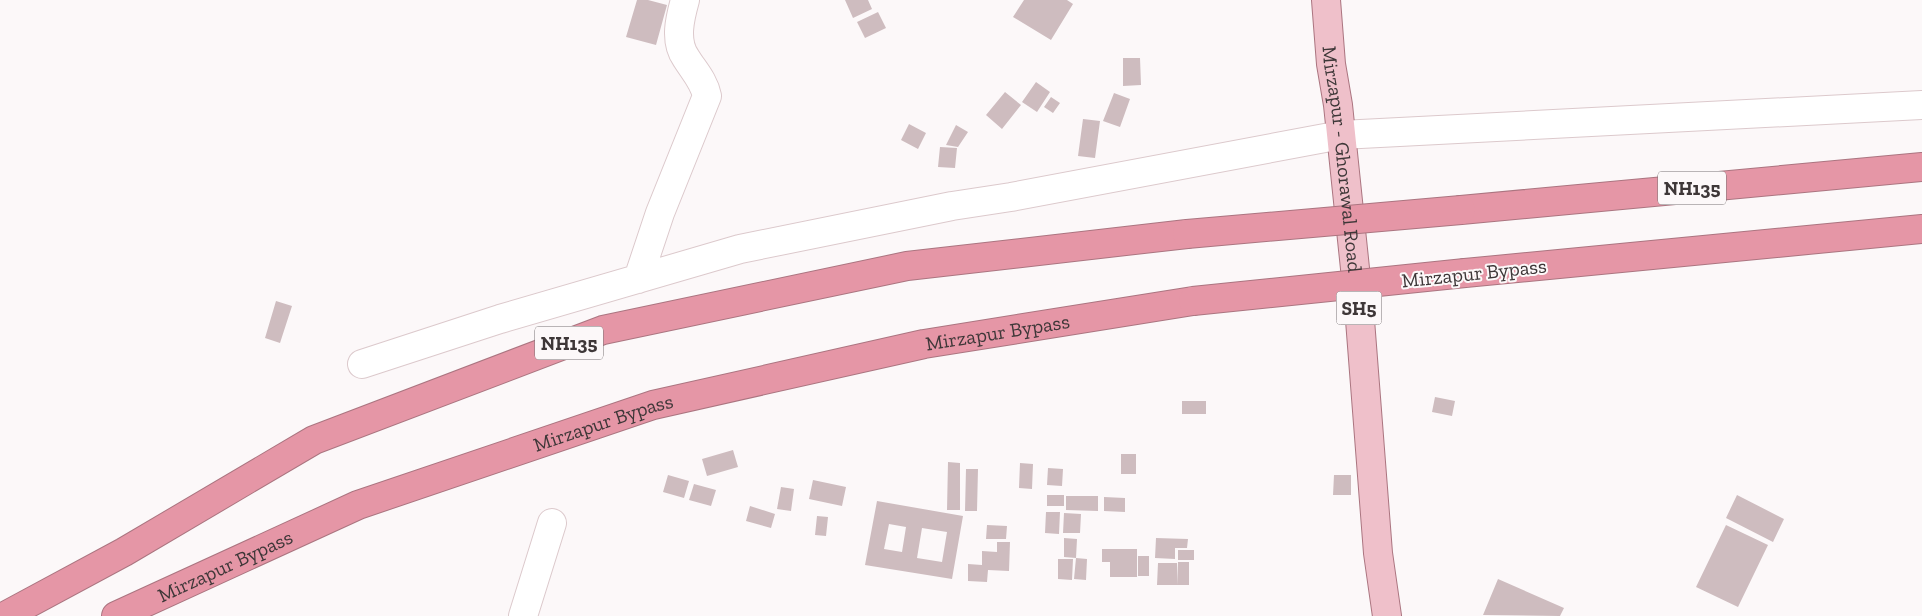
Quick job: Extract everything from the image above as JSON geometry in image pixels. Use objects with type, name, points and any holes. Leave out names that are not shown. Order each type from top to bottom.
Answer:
[{"type":"highway","name":"NH135","points":[[5,616],[124,552],[314,440],[603,330],[907,266],[1187,234],[1922,166]]},
{"type":"highway","name":"Mirzapur Bypass","points":[[116,616],[358,505],[653,405],[924,344],[1193,301],[1922,228]]},
{"type":"main road","name":"Mirzapur - Ghorawal Road","points":[[1326,0],[1331,64],[1341,135],[1359,308],[1378,552],[1387,616]]},
{"type":"street","points":[[638,279],[660,213],[708,96],[704,84],[684,56],[679,37],[680,20],[685,0]]},
{"type":"street","points":[[362,364],[500,319],[740,249],[952,206],[1011,197],[1341,135],[1922,105]]},
{"type":"street","points":[[523,616],[552,523]]},
{"type":"building","points":[[637,0],[648,0],[667,5],[656,45],[626,37]]},
{"type":"building","points":[[845,0],[868,0],[872,9],[853,18]]},
{"type":"building","points":[[1024,0],[1067,0],[1073,4],[1051,40],[1013,17]]},
{"type":"building","points":[[878,12],[886,28],[865,38],[857,22]]},
{"type":"building","points":[[1123,58],[1140,58],[1141,85],[1123,86]]},
{"type":"building","points":[[1036,82],[1050,92],[1037,112],[1022,102]]},
{"type":"building","points":[[1005,92],[1021,105],[1002,129],[986,115]]},
{"type":"building","points":[[1114,93],[1130,99],[1120,127],[1103,121]]},
{"type":"building","points":[[1051,97],[1060,103],[1053,113],[1044,107]]},
{"type":"building","points":[[1083,119],[1100,121],[1095,158],[1078,156]]},
{"type":"building","points":[[909,124],[926,133],[918,149],[901,140]]},
{"type":"building","points":[[956,125],[968,132],[958,147],[946,145]]},
{"type":"building","points":[[940,147],[957,148],[955,168],[938,167]]},
{"type":"building","points":[[276,301],[292,306],[280,343],[265,338]]},
{"type":"building","points":[[1435,397],[1455,401],[1452,416],[1432,412]]},
{"type":"building","points":[[1182,401],[1206,401],[1206,414],[1182,414]]},
{"type":"building","points":[[733,450],[738,467],[707,476],[702,459]]},
{"type":"building","points":[[1121,454],[1136,454],[1136,474],[1121,474]]},
{"type":"building","points":[[948,462],[960,463],[960,510],[947,510]]},
{"type":"building","points":[[1020,463],[1033,464],[1032,489],[1019,488]]},
{"type":"building","points":[[1048,468],[1063,469],[1062,486],[1047,485]]},
{"type":"building","points":[[966,469],[978,469],[977,511],[965,511]]},
{"type":"building","points":[[668,475],[689,481],[684,498],[663,492]]},
{"type":"building","points":[[1334,475],[1351,475],[1351,495],[1333,495]]},
{"type":"building","points":[[813,480],[846,487],[842,506],[809,499]]},
{"type":"building","points":[[694,484],[716,490],[711,506],[689,500]]},
{"type":"building","points":[[781,487],[794,489],[791,511],[777,509]]},
{"type":"building","points":[[1047,495],[1064,495],[1064,506],[1047,506]]},
{"type":"building","points":[[1737,495],[1784,519],[1773,542],[1726,518]]},
{"type":"building","points":[[1066,496],[1098,496],[1098,511],[1066,510]]},
{"type":"building","points":[[1104,497],[1125,498],[1125,512],[1104,511]]},
{"type":"building","points":[[877,501],[963,516],[952,579],[865,565]],"holes":[[[889,524],[906,527],[902,552],[884,549]],[[922,528],[947,532],[942,562],[917,558]]]},
{"type":"building","points":[[750,506],[775,514],[771,528],[746,521]]},
{"type":"building","points":[[1046,512],[1060,512],[1059,534],[1045,533]]},
{"type":"building","points":[[1064,513],[1081,514],[1080,533],[1063,533]]},
{"type":"building","points":[[817,516],[828,517],[826,536],[815,535]]},
{"type":"building","points":[[987,525],[1007,526],[1006,539],[986,539]]},
{"type":"building","points":[[1726,525],[1768,545],[1738,607],[1696,587]]},
{"type":"building","points":[[1064,538],[1077,539],[1076,558],[1064,557]]},
{"type":"building","points":[[1156,538],[1188,539],[1187,548],[1175,548],[1175,559],[1155,558]]},
{"type":"building","points":[[997,542],[1010,542],[1009,571],[988,570],[987,582],[968,581],[968,564],[982,565],[982,551],[997,552]]},
{"type":"building","points":[[1102,549],[1137,549],[1137,577],[1110,577],[1110,562],[1102,562]]},
{"type":"building","points":[[1178,550],[1194,550],[1194,560],[1178,560]]},
{"type":"building","points":[[1138,556],[1149,556],[1149,576],[1138,576]]},
{"type":"building","points":[[1076,558],[1087,559],[1086,580],[1074,579]]},
{"type":"building","points":[[1058,559],[1073,559],[1072,580],[1058,579]]},
{"type":"building","points":[[1178,562],[1189,562],[1189,585],[1177,585]]},
{"type":"building","points":[[1158,563],[1177,563],[1177,585],[1157,585]]},
{"type":"building","points":[[1498,579],[1564,608],[1560,616],[1483,615]]}]
